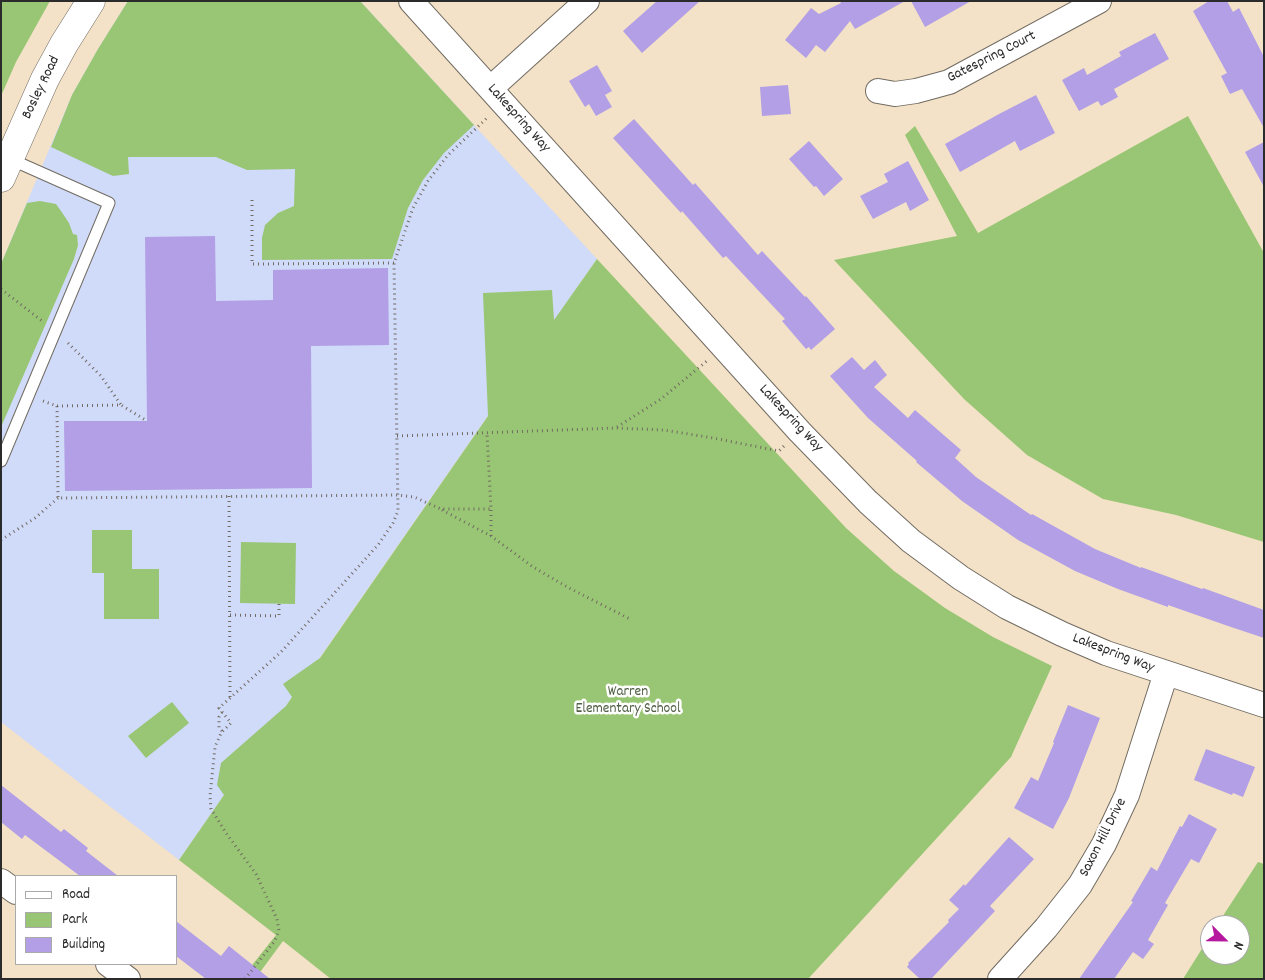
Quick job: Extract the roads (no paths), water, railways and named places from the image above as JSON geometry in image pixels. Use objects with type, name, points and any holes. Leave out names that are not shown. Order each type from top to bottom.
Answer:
[{"type":"street","name":"Bosley Road","points":[[5,168],[45,79],[90,1]]},
{"type":"street","name":"Lakespring Way","points":[[411,1],[800,432],[868,502],[912,541],[961,578],[1007,607],[1062,634],[1106,652],[1264,705]]},
{"type":"street","points":[[497,96],[587,1]]},
{"type":"street","name":"Gatespring Court","points":[[878,91],[895,94],[916,92],[949,82],[1099,1]]},
{"type":"street","name":"Saxon Hill Drive","points":[[1000,979],[1046,928],[1080,885],[1104,844],[1127,795],[1166,673]]},
{"type":"street","points":[[1,881],[15,891]]},
{"type":"street","points":[[109,965],[128,979]]},
{"type":"lane","points":[[1,461],[109,203],[5,168]]},
{"type":"park label","name":"Warren Elementary School","points":[[628,702]]}]
